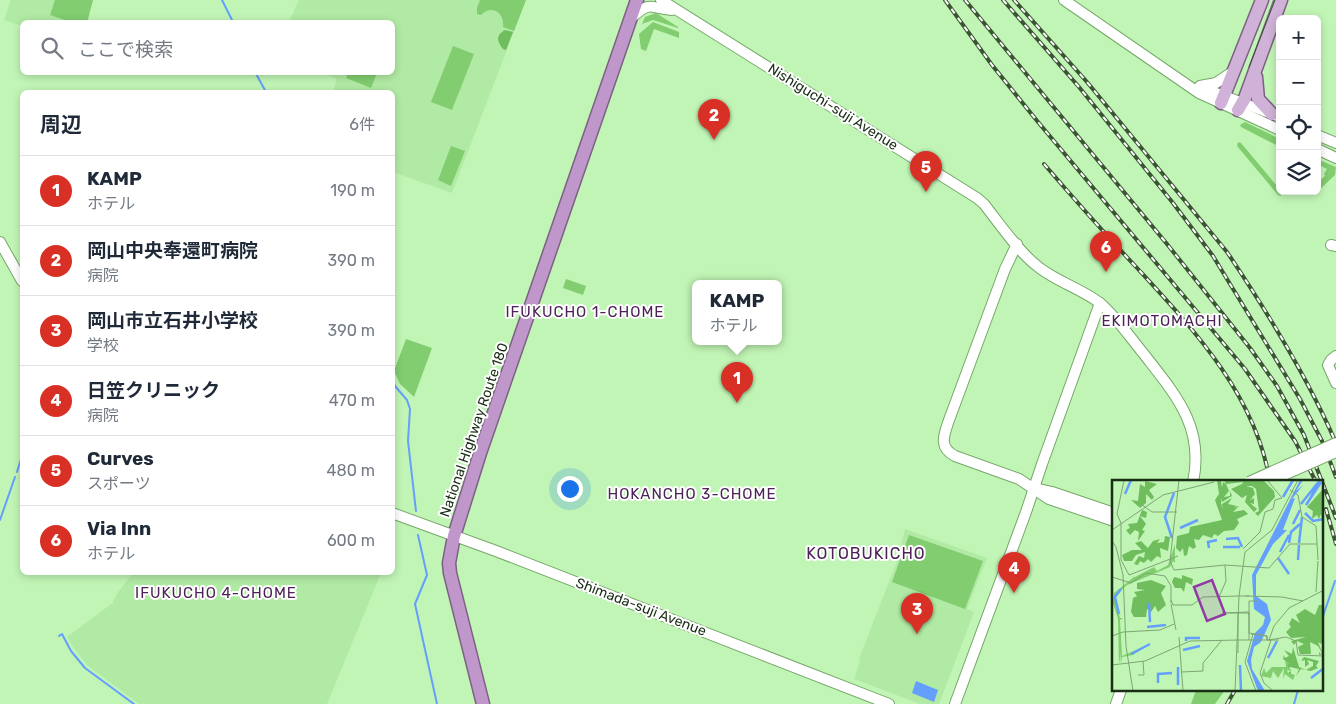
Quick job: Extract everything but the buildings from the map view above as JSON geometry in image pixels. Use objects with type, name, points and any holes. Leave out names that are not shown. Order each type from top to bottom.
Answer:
[{"type":"highway","name":"National Highway Route 180","points":[[483,704],[450,573],[450,550],[480,453],[637,0]]},
{"type":"main road","points":[[1223,100],[1262,0]]},
{"type":"main road","points":[[1240,107],[1281,0]]},
{"type":"main road","points":[[1255,70],[1258,99],[1276,116]]},
{"type":"street","name":"Nishiguchi-suji Avenue","points":[[662,0],[977,198],[1036,266],[1100,303],[1172,390],[1184,409],[1195,439],[1193,480]]},
{"type":"street","points":[[1064,0],[1192,86],[1199,93],[1240,107],[1276,128]]},
{"type":"street","points":[[630,18],[649,5],[678,10]]},
{"type":"street","points":[[1192,86],[1206,86],[1216,83],[1236,69]]},
{"type":"street","points":[[1240,107],[1276,116]]},
{"type":"street","points":[[1321,136],[1336,143]]},
{"type":"street","points":[[1319,150],[1336,158]]},
{"type":"street","points":[[0,242],[20,277]]},
{"type":"street","points":[[1017,244],[1005,269],[943,438],[945,447],[948,452],[1019,479],[1049,498],[1112,520]]},
{"type":"street","points":[[955,704],[1100,303]]},
{"type":"street","points":[[1336,356],[1330,360],[1328,366],[1336,383]]},
{"type":"street","points":[[1253,480],[1336,443]]},
{"type":"street","points":[[1273,480],[1336,452]]},
{"type":"street","points":[[1034,488],[1052,492],[1112,512]]},
{"type":"street","name":"Shimada-suji Avenue","points":[[395,514],[526,562],[889,704]]},
{"type":"street","points":[[1116,704],[1120,692]]},
{"type":"shaded area","points":[[11,0],[93,0],[88,20],[20,20],[20,25],[4,20]]},
{"type":"shaded area","points":[[55,0],[93,0],[88,20],[65,20],[50,15]]},
{"type":"shaded area","points":[[299,0],[526,0],[452,193],[395,173],[395,90],[334,90],[337,79],[327,75],[395,75],[395,20],[290,20]]},
{"type":"shaded area","points":[[480,0],[526,0],[514,31],[503,27],[502,17],[497,11],[489,10],[481,15],[477,14]]},
{"type":"shaded area","points":[[656,13],[678,28],[653,20],[642,24],[645,17]]},
{"type":"shaded area","points":[[653,22],[679,32],[679,38],[654,29],[646,51],[641,49],[639,34]]},
{"type":"shaded area","points":[[505,30],[513,32],[506,50],[503,49],[498,41],[498,37]]},
{"type":"shaded area","points":[[453,46],[474,54],[452,110],[431,102]]},
{"type":"shaded area","points":[[347,75],[376,75],[371,88],[346,78]]},
{"type":"shaded area","points":[[1245,122],[1276,137],[1276,145],[1241,127],[1240,125]]},
{"type":"shaded area","points":[[1238,142],[1241,143],[1276,185],[1276,193],[1237,146]]},
{"type":"shaded area","points":[[451,146],[465,151],[451,186],[438,180]]},
{"type":"shaded area","points":[[1321,161],[1336,167],[1335,175],[1321,188],[1321,179],[1325,176],[1324,174],[1327,169],[1321,166]]},
{"type":"shaded area","points":[[566,279],[586,286],[583,295],[563,288]]},
{"type":"shaded area","points":[[406,339],[432,348],[414,397],[400,384],[395,368]]},
{"type":"shaded area","points":[[905,529],[987,558],[967,609],[974,612],[939,704],[920,704],[854,679],[859,659],[897,561]]},
{"type":"shaded area","points":[[909,535],[983,561],[965,609],[892,582]]},
{"type":"shaded area","points":[[132,575],[380,575],[327,704],[139,704],[88,666],[67,637],[114,602],[118,592]]},
{"type":"shaded area","points":[[1195,692],[1224,692],[1215,704],[1191,704]]},
{"type":"water","points":[[916,681],[938,690],[934,702],[912,693]]},
{"type":"waterway","points":[[222,0],[232,20]]},
{"type":"waterway","points":[[257,75],[265,90]]},
{"type":"waterway","points":[[395,386],[407,400],[410,409],[408,441],[416,511]]},
{"type":"waterway","points":[[17,472],[20,462]]},
{"type":"waterway","points":[[0,520],[15,477]]},
{"type":"waterway","points":[[418,535],[427,575],[415,604],[437,704]]},
{"type":"waterway","points":[[1324,613],[1335,581]]},
{"type":"waterway","points":[[59,636],[62,634],[71,651],[85,668],[134,704]]},
{"type":"waterway","points":[[1294,704],[1297,692]]},
{"type":"tram line","points":[[1249,67],[1275,0]]},
{"type":"railway","points":[[945,0],[992,65],[1038,122],[1245,369],[1295,441],[1315,480]]},
{"type":"railway","points":[[965,0],[1167,244],[1250,348],[1277,386],[1304,435],[1321,480]]},
{"type":"railway","points":[[1003,0],[1079,87],[1173,203],[1213,256],[1300,399],[1322,441],[1336,477]]},
{"type":"railway","points":[[1014,0],[1087,82],[1227,252],[1286,345],[1325,418],[1336,443]]},
{"type":"railway","points":[[1044,164],[1181,316],[1220,367],[1237,393],[1251,421],[1263,451],[1270,480]]},
{"type":"railway","points":[[1324,487],[1336,518]]},
{"type":"railway","points":[[1326,509],[1336,544]]},
{"type":"railway","points":[[1227,704],[1234,692]]},
{"type":"place","name":"岡山中央奉還町病院","points":[[714,140]]},
{"type":"place","name":"Curves","points":[[926,192]]},
{"type":"place","name":"Via Inn","points":[[1106,272]]},
{"type":"place","name":"KAMP","points":[[737,403]]},
{"type":"place","name":"日笠クリニック","points":[[1014,593]]},
{"type":"place","name":"岡山市立石井小学校","points":[[917,634]]},
{"type":"district","name":"IFUKUCHO 1-CHOME","points":[[585,312]]},
{"type":"district","name":"EKIMOTOMACHI","points":[[1162,321]]},
{"type":"district","name":"HOKANCHO 3-CHOME","points":[[692,494]]},
{"type":"district","name":"KOTOBUKICHO","points":[[866,553]]},
{"type":"district","name":"IFUKUCHO 4-CHOME","points":[[216,593]]}]
